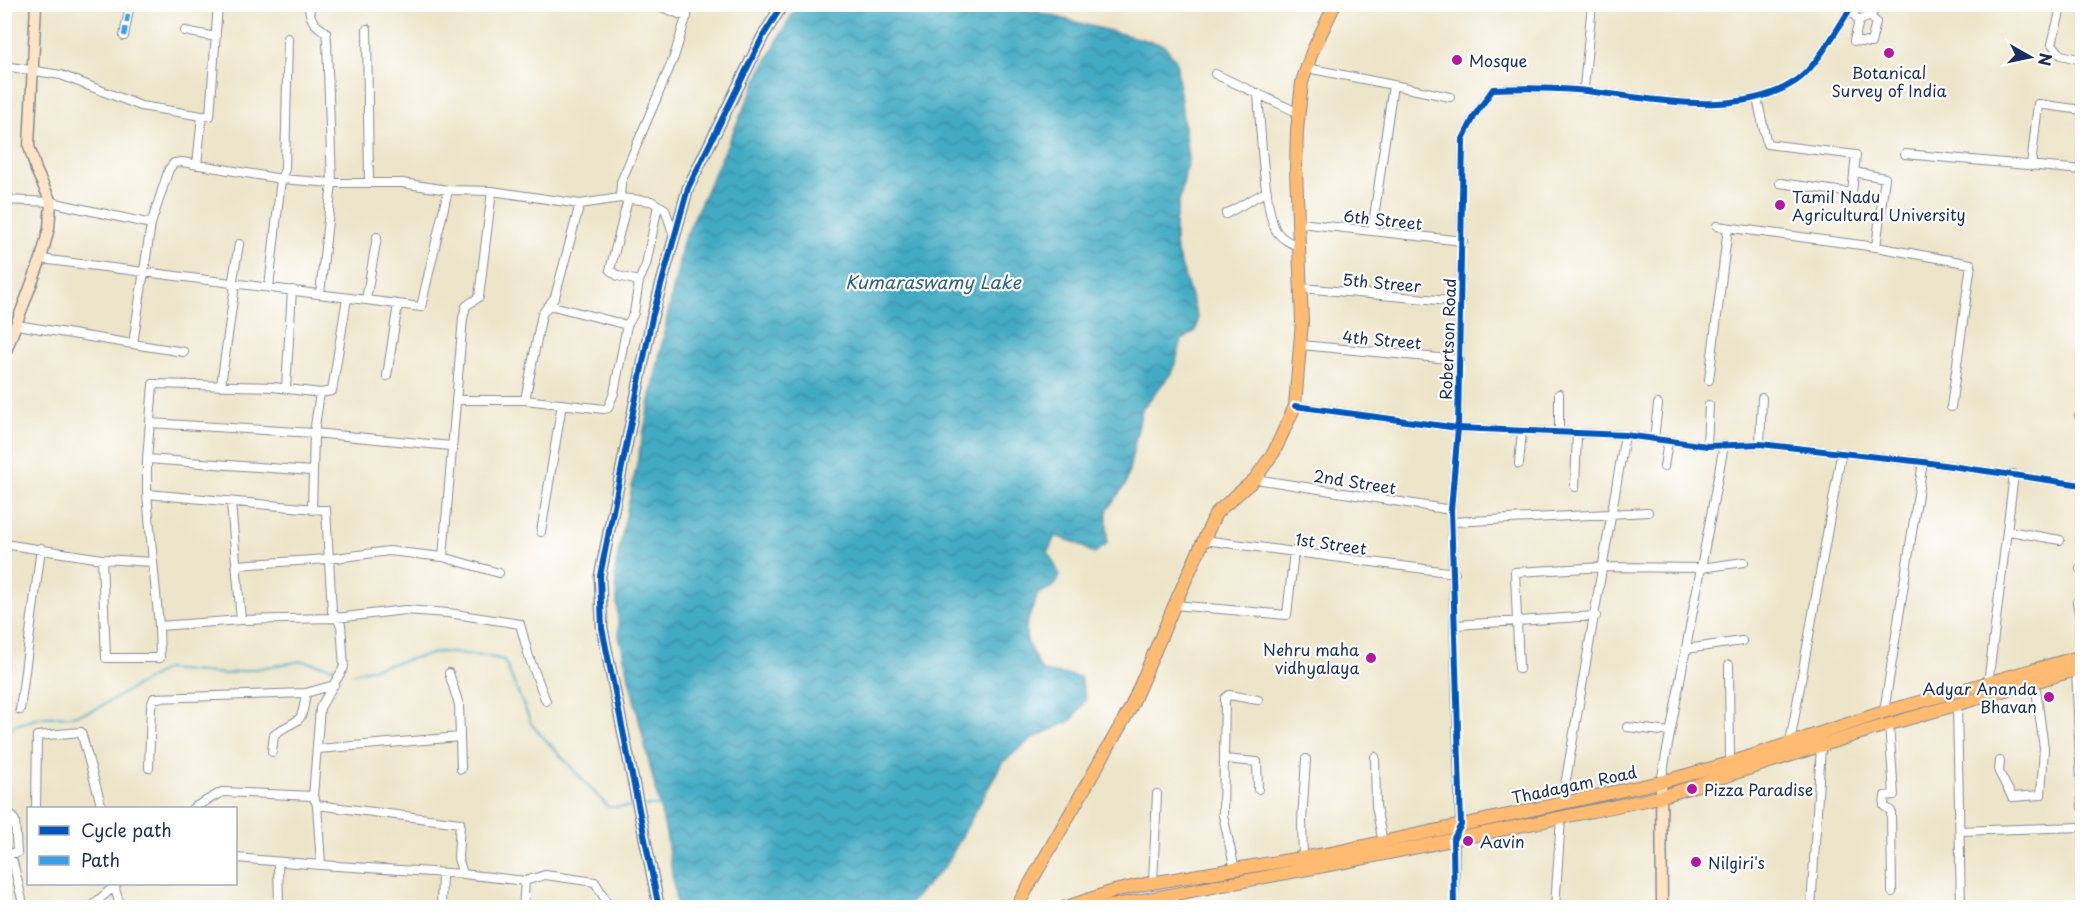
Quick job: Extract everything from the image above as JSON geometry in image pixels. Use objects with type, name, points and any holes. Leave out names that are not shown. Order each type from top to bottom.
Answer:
[{"type":"main road","points":[[1016,908],[1130,709],[1216,513],[1255,479],[1274,452],[1295,406],[1301,345],[1296,169],[1302,82],[1335,4]]},
{"type":"main road","name":"Thadagam Road","points":[[1064,908],[1114,891],[1153,882],[1235,870],[1383,843],[1661,782],[1790,743],[1886,718],[1988,684],[2079,663]]},
{"type":"main road","name":"Thadagam Road","points":[[1101,908],[1454,840],[1660,797],[1821,747],[1886,718],[1957,706],[2035,682],[2079,663]]},
{"type":"street","points":[[4,356],[41,259],[49,228],[51,202],[36,170],[29,146],[36,4]]},
{"type":"street","points":[[124,36],[130,4]]},
{"type":"street","points":[[4,66],[72,79],[141,106],[210,116],[218,4]]},
{"type":"street","points":[[309,4],[309,14],[315,25],[326,32],[332,183],[320,294]]},
{"type":"street","points":[[654,4],[687,16]]},
{"type":"street","points":[[639,281],[618,276],[610,270],[624,198],[621,182],[674,57],[690,4]]},
{"type":"street","points":[[659,908],[602,628],[600,576],[642,363],[688,188],[707,145],[763,36],[783,4]]},
{"type":"street","points":[[1577,90],[1584,87],[1592,4]]},
{"type":"street","points":[[1858,21],[1870,16],[1879,4]]},
{"type":"street","points":[[2062,4],[2052,44],[2061,55],[2082,60]]},
{"type":"street","points":[[2068,4],[2082,6]]},
{"type":"street","points":[[1577,90],[1683,103],[1770,95],[1798,80],[1822,51],[1851,7]]},
{"type":"street","points":[[1851,7],[1858,21],[1854,41],[1871,43],[1876,22],[1870,16]]},
{"type":"street","points":[[367,29],[369,183]]},
{"type":"street","points":[[185,31],[216,37]]},
{"type":"street","points":[[269,287],[281,178],[285,169],[288,38]]},
{"type":"street","points":[[1307,68],[1450,97]]},
{"type":"street","points":[[1215,74],[1299,113]]},
{"type":"street","points":[[1372,231],[1393,85]]},
{"type":"street","name":"Robertson Road","points":[[1461,825],[1455,573],[1451,510],[1458,428],[1464,139],[1475,116],[1493,89],[1577,90]]},
{"type":"street","points":[[1258,93],[1267,191],[1275,230],[1284,240],[1300,247]]},
{"type":"street","points":[[1757,98],[1767,144],[1856,155],[1852,193],[1780,183]]},
{"type":"street","points":[[2031,166],[2038,104],[2082,110]]},
{"type":"street","points":[[197,165],[202,116]]},
{"type":"street","points":[[1905,154],[2082,170]]},
{"type":"street","points":[[133,344],[151,224],[174,163],[281,178],[332,183],[402,183],[448,190],[492,191],[580,204],[624,198],[651,201],[665,209],[674,236]]},
{"type":"street","points":[[1854,172],[1885,178],[1876,247]]},
{"type":"street","points":[[41,259],[421,307],[448,190]]},
{"type":"street","points":[[443,557],[463,318],[466,306],[479,297],[492,191]]},
{"type":"street","points":[[1226,214],[1267,191]]},
{"type":"street","points":[[4,200],[51,202],[151,224]]},
{"type":"street","points":[[525,400],[542,314],[555,297],[580,204]]},
{"type":"street","points":[[456,400],[525,400],[608,408],[614,393],[627,326],[632,321],[639,281],[646,265],[658,205]]},
{"type":"street","name":"6th Street","points":[[1299,223],[1463,242]]},
{"type":"street","points":[[1717,226],[1876,247],[1971,264],[1951,407]]},
{"type":"street","points":[[1708,380],[1728,228]]},
{"type":"street","points":[[366,300],[377,237]]},
{"type":"street","points":[[221,385],[239,244]]},
{"type":"street","name":"5th Streer","points":[[1301,288],[1461,302]]},
{"type":"street","points":[[286,388],[292,290]]},
{"type":"street","points":[[102,559],[106,658],[160,658],[147,494],[147,459],[153,384],[221,385],[332,392],[346,298]]},
{"type":"street","points":[[387,376],[398,304]]},
{"type":"street","points":[[549,305],[627,326]]},
{"type":"street","points":[[17,325],[184,352]]},
{"type":"street","name":"4th Street","points":[[1301,345],[1460,360]]},
{"type":"street","points":[[312,510],[314,433],[320,393]]},
{"type":"street","points":[[1558,394],[1558,432]]},
{"type":"street","points":[[1760,444],[1762,398]]},
{"type":"street","points":[[541,532],[562,404]]},
{"type":"street","points":[[1654,439],[1658,404]]},
{"type":"street","points":[[1707,446],[1710,405]]},
{"type":"street","points":[[1295,406],[1458,428],[1625,435],[1707,446],[1760,444],[1841,455],[1923,462],[2082,485]]},
{"type":"street","points":[[150,423],[314,433],[451,446]]},
{"type":"street","points":[[1519,464],[1521,431]]},
{"type":"street","points":[[1575,487],[1577,433]]},
{"type":"street","points":[[1562,803],[1596,616],[1625,435]]},
{"type":"street","points":[[1664,466],[1668,441]]},
{"type":"street","points":[[1662,908],[1661,782],[1724,445]]},
{"type":"street","points":[[1790,743],[1841,455]]},
{"type":"street","points":[[147,459],[312,471]]},
{"type":"street","points":[[1892,892],[1891,812],[1884,806],[1885,796],[1894,795],[1886,718],[1923,462]]},
{"type":"street","points":[[1988,684],[2009,531],[2014,474]]},
{"type":"street","name":"2nd Street","points":[[1255,479],[1451,510]]},
{"type":"street","points":[[147,494],[326,510],[332,611],[341,625],[344,667],[320,708],[313,796],[317,805],[321,865]]},
{"type":"street","points":[[231,503],[241,620]]},
{"type":"street","points":[[1452,522],[1648,512]]},
{"type":"street","points":[[2009,531],[2060,540]]},
{"type":"street","name":"1st Street","points":[[1204,540],[1455,573]]},
{"type":"street","points":[[4,544],[102,559],[153,562]]},
{"type":"street","points":[[20,710],[41,549]]},
{"type":"street","points":[[236,565],[328,559],[389,551],[443,557],[499,573]]},
{"type":"street","points":[[1174,605],[1287,615],[1294,551]]},
{"type":"street","points":[[1519,669],[1515,572],[1604,567],[1701,568],[1744,562]]},
{"type":"street","points":[[2082,601],[2077,602],[2082,629]]},
{"type":"street","points":[[159,626],[241,620],[336,618],[405,610],[448,613],[520,624],[529,657],[546,701]]},
{"type":"street","points":[[1456,625],[1596,616]]},
{"type":"street","points":[[1686,649],[1742,641]]},
{"type":"street","points":[[2079,663],[2082,807]]},
{"type":"street","points":[[1729,665],[1730,763]]},
{"type":"street","points":[[448,673],[459,705],[461,769]]},
{"type":"street","points":[[2000,761],[2000,772],[2012,797],[2041,795],[2044,748],[2035,682]]},
{"type":"street","points":[[149,768],[151,706],[154,698],[306,693],[334,685]]},
{"type":"street","points":[[272,752],[274,735],[303,717],[306,693]]},
{"type":"street","points":[[1235,870],[1223,815],[1226,696],[1258,700]]},
{"type":"street","points":[[1957,706],[1961,908]]},
{"type":"street","points":[[1627,727],[1670,732]]},
{"type":"street","points":[[36,807],[37,736],[81,732],[102,807]]},
{"type":"street","points":[[318,748],[460,737]]},
{"type":"street","points":[[1811,908],[1821,747]]},
{"type":"street","points":[[1375,757],[1376,806],[1383,843]]},
{"type":"street","points":[[1224,759],[1257,762],[1258,789]]},
{"type":"street","points":[[1303,858],[1302,821],[1306,759]]},
{"type":"street","points":[[195,807],[222,792],[313,796]]},
{"type":"street","points":[[1153,882],[1157,794]]},
{"type":"street","points":[[317,805],[460,823],[458,858],[463,874]]},
{"type":"street","points":[[4,813],[12,816],[15,821],[17,853],[4,855]]},
{"type":"street","points":[[1556,908],[1561,817]]},
{"type":"street","points":[[1454,908],[1454,840],[1461,825]]},
{"type":"street","points":[[1960,831],[2082,827]]},
{"type":"street","points":[[4,855],[14,862],[24,908]]},
{"type":"street","points":[[237,858],[463,874],[525,881],[544,875],[595,882],[605,899],[605,908]]},
{"type":"street","points":[[279,862],[279,908]]},
{"type":"street","points":[[441,908],[442,873]]},
{"type":"street","points":[[523,908],[525,881]]},
{"type":"street","points":[[89,908],[116,885],[121,908]]},
{"type":"street","points":[[1173,893],[1173,908]]},
{"type":"water","name":"Kumaraswamy Lake","points":[[797,5],[1010,5],[1164,45],[1176,60],[1188,160],[1175,222],[1175,246],[1198,319],[1196,331],[1182,340],[1173,371],[1142,409],[1126,484],[1107,510],[1107,543],[1094,554],[1077,543],[1055,536],[1048,552],[1060,575],[1054,586],[1038,594],[1026,626],[1027,640],[1042,671],[1080,677],[1086,699],[1072,720],[1030,740],[1002,763],[946,865],[906,907],[677,907],[666,833],[619,636],[615,569],[683,242],[760,73]]},
{"type":"waterway","points":[[353,673],[440,652],[504,660],[532,725],[608,807],[632,807]]},
{"type":"waterway","points":[[4,734],[15,725],[44,717],[72,716],[94,710],[166,669],[225,674],[302,661],[340,669]]},
{"type":"waterway","points":[[646,806],[661,806]]},
{"type":"marked path","points":[[124,36],[130,4]]},
{"type":"cycle path","points":[[659,908],[602,628],[600,576],[652,318],[688,188],[763,36],[783,4]]},
{"type":"cycle path","points":[[1454,908],[1453,840],[1461,825],[1451,510],[1458,428],[1463,139],[1475,115],[1493,89],[1576,90],[1689,103],[1746,100],[1772,93],[1796,81],[1811,67],[1853,4]]},
{"type":"cycle path","points":[[1295,406],[1458,428],[1625,435],[1707,446],[1760,444],[1923,462],[2082,485]]},
{"type":"place","name":"Botanical Survey of India","points":[[1889,53]]},
{"type":"place","name":"Mosque","points":[[1457,60]]},
{"type":"place","name":"Tamil Nadu Agricultural University","points":[[1780,205]]},
{"type":"place","name":"Nehru maha vidhyalaya","points":[[1371,658]]},
{"type":"place","name":"Adyar Ananda Bhavan","points":[[2049,697]]},
{"type":"place","name":"Pizza Paradise","points":[[1692,789]]},
{"type":"place","name":"Aavin","points":[[1468,841]]},
{"type":"place","name":"Nilgiri's","points":[[1696,862]]}]
